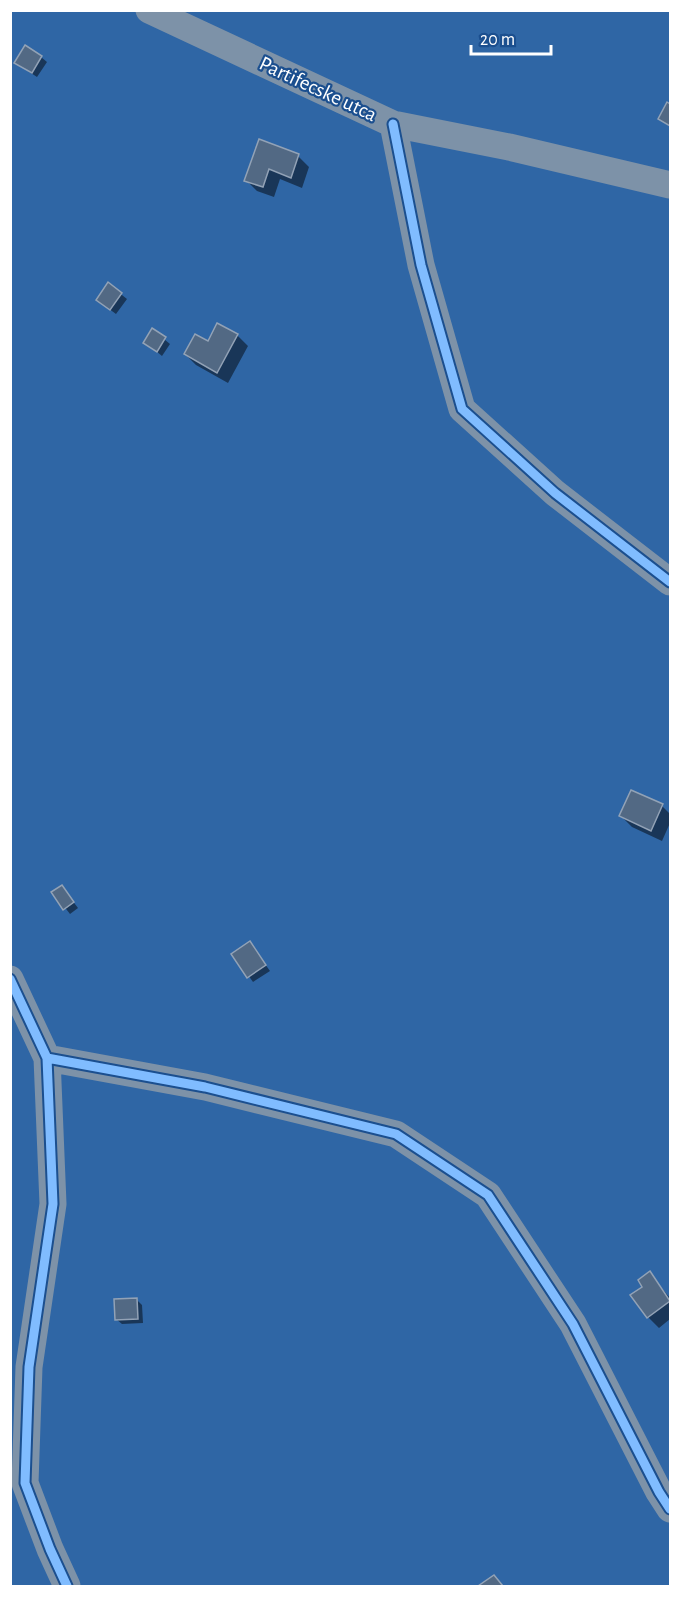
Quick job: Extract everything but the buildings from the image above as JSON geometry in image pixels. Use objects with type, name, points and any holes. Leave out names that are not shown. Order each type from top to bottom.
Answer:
[{"type":"street","name":"Partifecske utca","points":[[148,10],[393,124],[509,147],[670,184]]},
{"type":"street","points":[[393,124],[421,265],[462,409],[555,492],[670,582]]},
{"type":"street","points":[[10,979],[47,1058],[53,1204],[29,1367],[25,1483],[67,1587]]},
{"type":"street","points":[[47,1058],[205,1087],[396,1134],[488,1195],[573,1324],[659,1492],[670,1509]]},
{"type":"shaded area","points":[[11,11],[670,11],[670,1586],[11,1586]]},
{"type":"cycle path","points":[[393,124],[421,265],[462,409],[555,493],[670,582]]},
{"type":"cycle path","points":[[10,979],[47,1058],[53,1204],[29,1367],[25,1483],[67,1586]]},
{"type":"cycle path","points":[[47,1058],[205,1087],[396,1134],[488,1195],[573,1324],[659,1492],[670,1509]]}]
